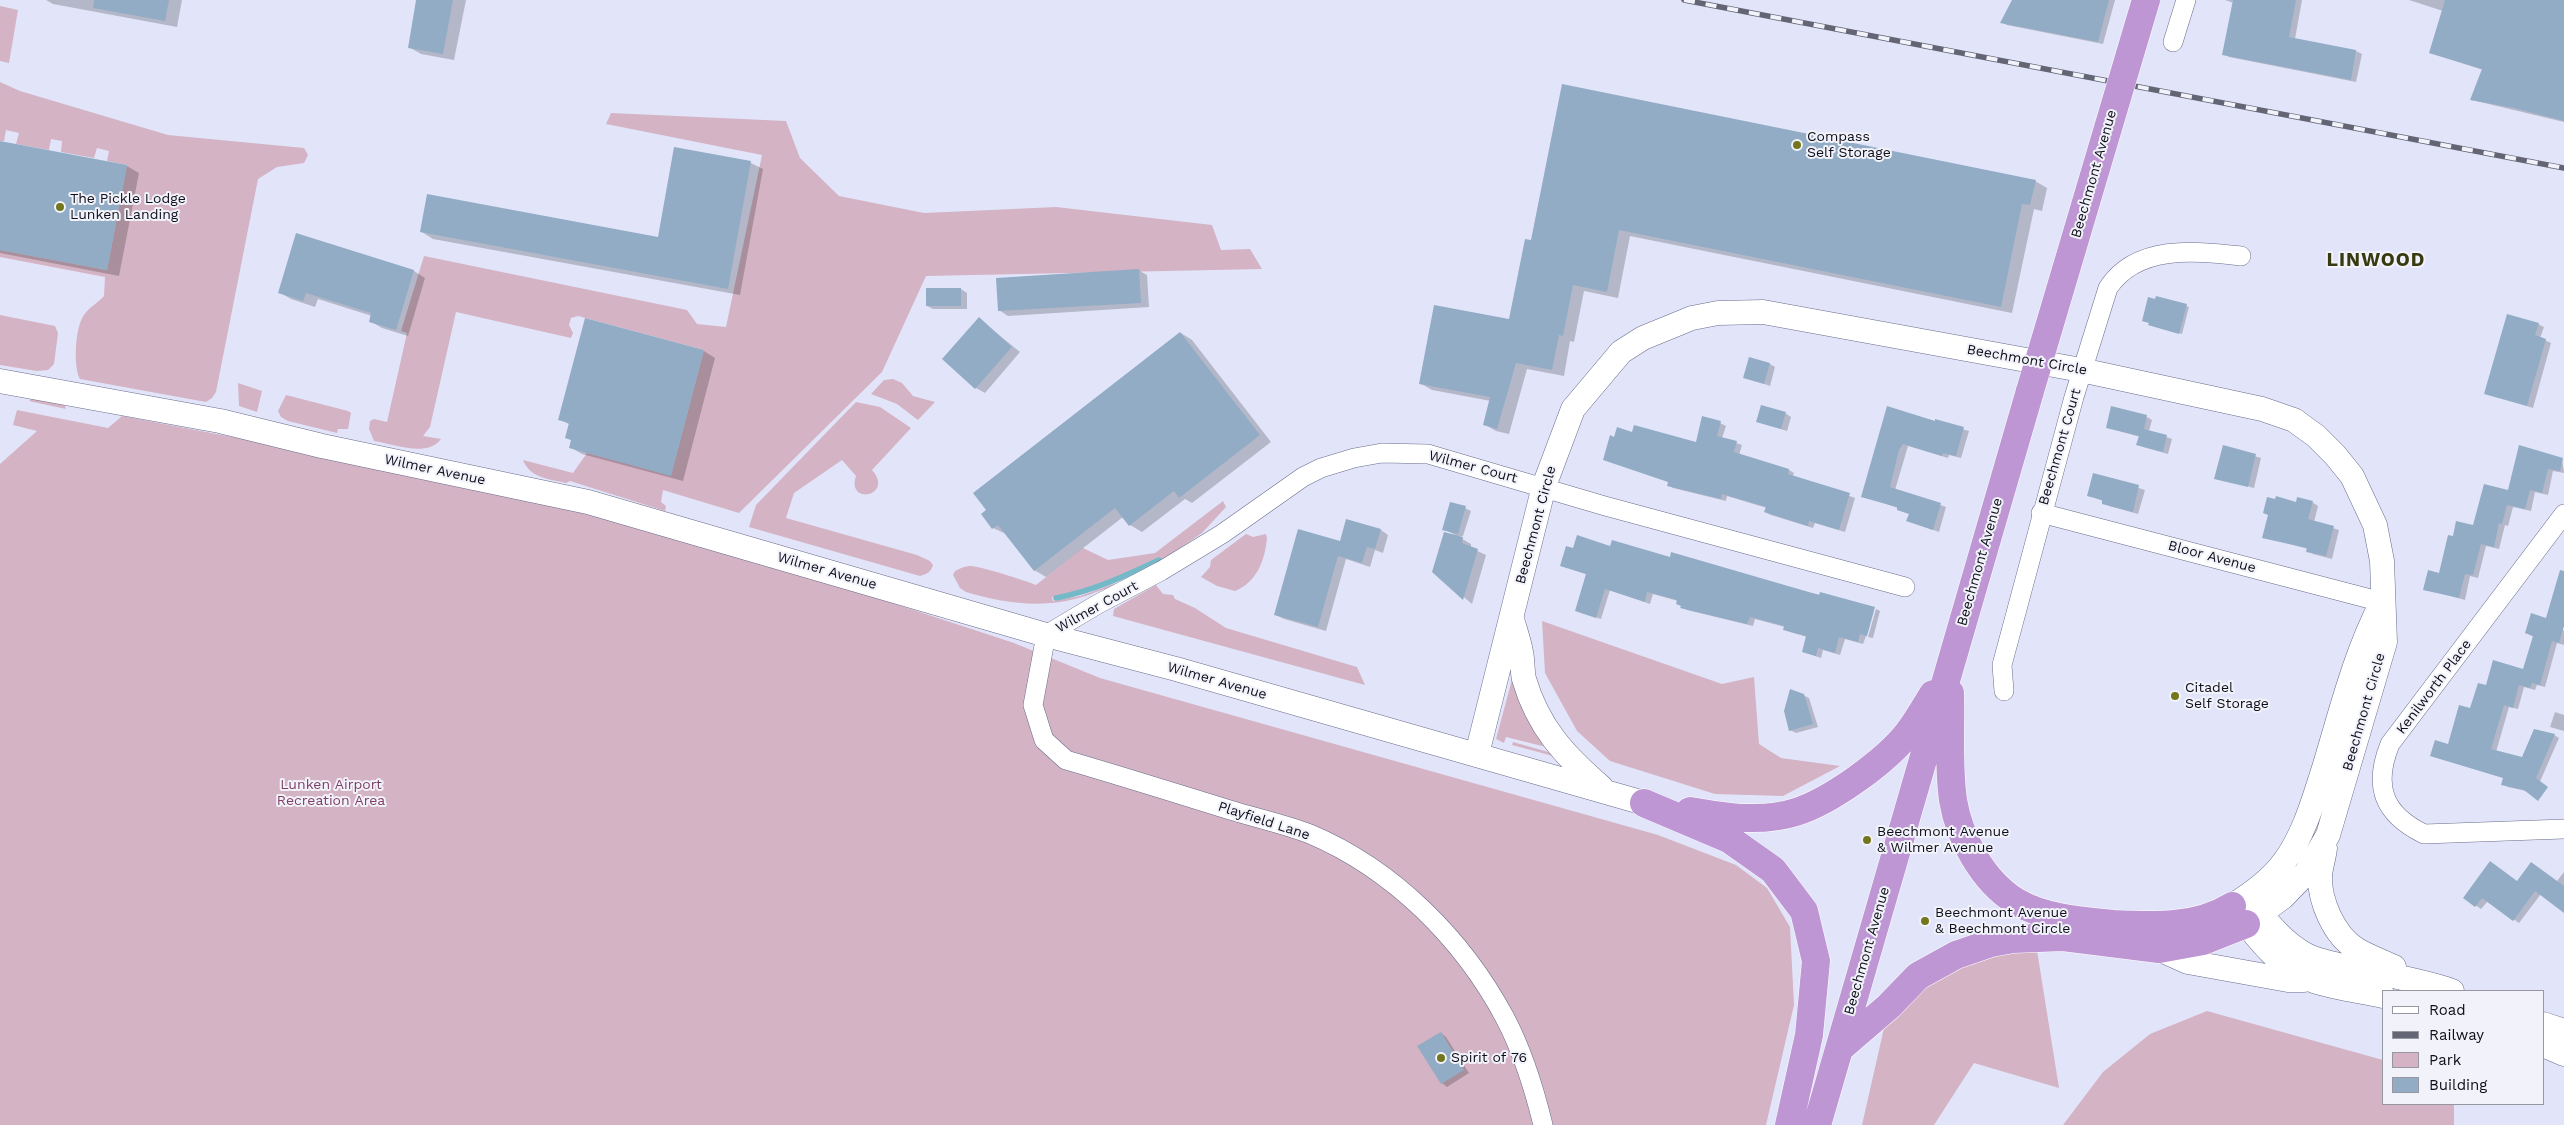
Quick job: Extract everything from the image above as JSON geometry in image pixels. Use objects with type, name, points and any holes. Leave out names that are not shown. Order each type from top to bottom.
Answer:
[{"type":"highway","name":"Beechmont Avenue","points":[[1817,1125],[2146,0]]},
{"type":"highway","points":[[1644,803],[1732,818],[1768,817],[1796,812],[1835,793],[1868,771],[1908,734],[1949,670]]},
{"type":"highway","points":[[1949,670],[1954,800],[1962,834],[1974,856],[1991,879],[2015,900],[2052,916],[2146,926],[2205,919],[2246,910]]},
{"type":"highway","points":[[1644,803],[1729,839],[1772,870],[1804,911],[1816,961],[1808,1035],[1789,1125]]},
{"type":"highway","points":[[1839,1049],[1889,1006],[1918,976],[1956,955],[2013,939],[2063,937],[2159,949],[2203,940],[2246,910]]},
{"type":"street","points":[[2173,42],[2186,0]]},
{"type":"street","name":"Beechmont Court","points":[[2004,691],[2002,665],[2041,513],[2082,370],[2108,288],[2127,267],[2151,257],[2182,252],[2241,256]]},
{"type":"street","name":"Beechmont Circle","points":[[1477,754],[1544,486],[1573,409],[1621,352],[1651,334],[1692,318],[1718,313],[1763,312],[2082,370],[2262,409],[2294,420],[2316,436],[2352,476],[2365,500],[2375,525],[2382,561],[2382,602],[2385,642],[2328,835],[2306,873],[2283,897],[2246,910]]},
{"type":"street","name":"Wilmer Avenue","points":[[0,381],[220,421],[322,446],[588,502],[1046,636],[1477,754],[1644,803]]},
{"type":"street","name":"Wilmer Court","points":[[1046,636],[1098,604],[1161,571],[1222,534],[1303,477],[1321,468],[1354,458],[1382,453],[1428,454],[1544,486],[1606,506],[1905,587]]},
{"type":"street","name":"Bloor Avenue","points":[[2041,513],[2382,602]]},
{"type":"street","name":"Kenilworth Place","points":[[2564,514],[2390,744],[2383,762],[2381,774],[2383,792],[2394,814],[2407,826],[2424,834],[2564,829]]},
{"type":"street","points":[[2246,910],[2284,862],[2304,825],[2316,795],[2366,633],[2382,602]]},
{"type":"street","points":[[1511,618],[1521,652],[1524,678],[1536,709],[1551,736],[1569,759],[1606,791]]},
{"type":"street","name":"Playfield Lane","points":[[1046,636],[1034,705],[1044,740],[1066,760],[1309,834],[1356,858],[1388,880],[1418,905],[1454,943],[1478,974],[1505,1018],[1522,1054],[1535,1091],[1543,1125]]},
{"type":"street","points":[[2328,835],[2320,875],[2322,893],[2333,922],[2343,937],[2356,948],[2442,988]]},
{"type":"street","points":[[2246,910],[2265,947],[2284,964],[2314,980]]},
{"type":"street","points":[[2246,910],[2308,956],[2442,988]]},
{"type":"street","points":[[2159,949],[2188,962],[2288,980],[2314,980],[2382,996]]},
{"type":"street","points":[[2544,1024],[2564,1032]]},
{"type":"street","points":[[2544,1045],[2564,1054]]},
{"type":"green space","points":[[0,6],[18,10],[9,63],[0,61]]},
{"type":"green space","points":[[0,82],[20,91],[168,135],[304,148],[308,155],[304,163],[277,167],[258,179],[216,392],[206,402],[80,379],[76,366],[79,328],[86,312],[104,296],[105,277],[0,257],[0,250],[107,270],[127,165],[107,161],[109,151],[97,148],[94,158],[61,152],[62,141],[51,139],[49,150],[16,144],[19,133],[6,130],[4,141],[0,141]]},
{"type":"green space","points":[[611,113],[786,121],[800,158],[839,196],[924,213],[1056,207],[1212,225],[1221,250],[1250,249],[1262,269],[926,276],[882,372],[739,513],[663,490],[661,502],[666,506],[665,511],[570,481],[566,483],[547,479],[530,471],[523,460],[573,473],[587,453],[671,475],[704,350],[578,316],[571,318],[569,325],[573,333],[571,338],[456,312],[430,427],[423,436],[441,439],[435,445],[419,449],[374,441],[369,429],[370,421],[374,419],[387,422],[407,333],[401,331],[424,256],[687,310],[697,324],[726,327],[762,155],[606,124]]},
{"type":"green space","points":[[0,315],[55,326],[58,333],[54,364],[48,370],[37,371],[0,365]]},
{"type":"green space","points":[[893,379],[902,383],[913,396],[935,402],[918,420],[897,404],[871,394],[884,380]]},
{"type":"green space","points":[[238,383],[262,391],[257,412],[239,406]]},
{"type":"green space","points":[[286,395],[348,411],[351,413],[348,429],[338,429],[337,433],[288,421],[281,417],[278,411]]},
{"type":"green space","points":[[33,398],[64,404],[66,409],[29,401]]},
{"type":"green space","points":[[856,402],[880,407],[911,428],[872,470],[878,479],[878,486],[869,494],[863,494],[858,491],[855,485],[856,476],[842,460],[794,493],[786,518],[917,555],[930,561],[933,565],[930,571],[920,576],[749,527],[756,505]]},
{"type":"green space","name":"Lunken Airport Recreation Area","points":[[17,410],[108,428],[122,416],[427,474],[541,500],[874,597],[1014,643],[1100,678],[1658,835],[1736,865],[1767,888],[1790,927],[1794,1005],[1766,1125],[0,1125],[0,464],[37,431],[13,425]]},
{"type":"green space","points":[[1223,501],[1226,507],[1202,533],[1161,561],[1159,558],[1114,580],[1081,592],[1052,597],[1053,601],[1080,596],[1116,583],[1080,598],[1031,604],[998,600],[966,592],[960,588],[953,575],[955,571],[962,568],[974,566],[1036,585],[1083,548],[1108,560],[1155,553]]},
{"type":"green space","points":[[1246,534],[1253,537],[1266,534],[1267,538],[1262,562],[1249,582],[1235,591],[1217,586],[1201,577],[1210,567],[1211,560]]},
{"type":"green space","points":[[1156,585],[1163,594],[1173,595],[1175,599],[1195,608],[1226,628],[1357,667],[1365,685],[1113,616],[1114,609]]},
{"type":"green space","points":[[1542,621],[1722,684],[1754,677],[1759,744],[1781,758],[1840,766],[1783,796],[1715,794],[1610,761],[1577,731],[1545,673]]},
{"type":"green space","points":[[1513,676],[1554,749],[1506,737],[1504,743],[1496,739]]},
{"type":"green space","points":[[1513,742],[1552,753],[1553,756],[1512,745]]},
{"type":"green space","points":[[2035,938],[2059,1088],[1974,1063],[1934,1125],[1862,1125],[1889,1006],[1918,976]]},
{"type":"green space","points":[[2207,1011],[2382,1060],[2382,1105],[2454,1105],[2454,1125],[2063,1125],[2103,1072],[2150,1034]]},
{"type":"building","points":[[94,0],[169,0],[165,21],[93,8]]},
{"type":"building","points":[[416,0],[453,0],[443,54],[408,48]]},
{"type":"building","points":[[2012,0],[2109,0],[2098,42],[2000,23]]},
{"type":"building","points":[[2233,0],[2296,0],[2289,37],[2356,50],[2351,80],[2222,55]]},
{"type":"building","points":[[2445,0],[2564,0],[2564,121],[2514,108],[2470,100],[2482,69],[2429,53]]},
{"type":"building","points":[[1562,84],[2036,180],[2030,205],[2022,204],[2001,307],[1619,230],[1607,292],[1573,285],[1563,336],[1559,335],[1552,370],[1516,363],[1497,429],[1483,425],[1490,397],[1419,384],[1434,305],[1509,319],[1525,239],[1531,240]]},
{"type":"building","name":"The Pickle Lodge Lunken Landing","points":[[0,141],[127,165],[107,270],[0,250]]},
{"type":"building","points":[[674,147],[751,161],[728,289],[420,232],[427,194],[658,237]]},
{"type":"building","points":[[296,233],[414,270],[396,330],[369,322],[371,313],[306,293],[303,301],[278,293]]},
{"type":"building","points":[[1139,269],[1141,303],[998,311],[996,278]]},
{"type":"building","points":[[926,288],[961,288],[961,306],[926,306]]},
{"type":"building","points":[[2156,296],[2187,304],[2179,334],[2148,325],[2149,323],[2142,321],[2148,297],[2155,299]]},
{"type":"building","points":[[2507,314],[2539,323],[2535,335],[2546,339],[2527,406],[2484,394]]},
{"type":"building","points":[[979,317],[1012,347],[975,389],[942,359]]},
{"type":"building","points":[[585,318],[704,350],[671,476],[569,448],[571,440],[565,438],[569,423],[558,420]]},
{"type":"building","points":[[1180,332],[1260,435],[1179,498],[1174,491],[1129,526],[1115,508],[1034,571],[998,525],[992,529],[981,514],[986,510],[973,493]]},
{"type":"building","points":[[1749,357],[1770,363],[1764,384],[1743,378]]},
{"type":"building","points":[[1761,405],[1786,412],[1781,429],[1756,422]]},
{"type":"building","points":[[1887,406],[1935,421],[1935,419],[1964,427],[1956,456],[1943,453],[1942,456],[1903,444],[1899,450],[1890,487],[1941,503],[1933,530],[1906,521],[1909,514],[1897,510],[1897,507],[1861,497]]},
{"type":"building","points":[[2111,406],[2147,415],[2144,429],[2167,435],[2163,452],[2136,445],[2139,436],[2106,428]]},
{"type":"building","points":[[1702,416],[1721,421],[1717,436],[1737,441],[1734,452],[1789,469],[1788,474],[1850,493],[1839,530],[1809,521],[1808,526],[1764,512],[1766,507],[1722,494],[1721,499],[1667,486],[1668,482],[1603,460],[1610,435],[1614,437],[1617,427],[1632,432],[1634,425],[1696,442]]},
{"type":"building","points":[[2223,445],[2256,454],[2248,487],[2214,479]]},
{"type":"building","points":[[2519,445],[2563,458],[2560,471],[2548,469],[2542,493],[2530,490],[2525,509],[2507,505],[2502,524],[2499,523],[2494,547],[2481,544],[2473,575],[2465,574],[2459,598],[2423,590],[2428,570],[2439,573],[2448,535],[2453,536],[2456,521],[2473,525],[2484,484],[2508,490]]},
{"type":"building","points":[[2093,473],[2139,485],[2133,512],[2102,504],[2102,500],[2087,496]]},
{"type":"building","points":[[2276,496],[2296,502],[2297,497],[2313,501],[2308,519],[2334,526],[2326,556],[2306,552],[2307,548],[2262,538],[2268,515],[2263,513],[2267,497],[2275,499]]},
{"type":"building","points":[[1450,502],[1466,506],[1458,534],[1442,530]]},
{"type":"building","points":[[1346,519],[1381,529],[1375,549],[1367,547],[1362,563],[1338,556],[1318,627],[1274,615],[1298,529],[1340,541]]},
{"type":"building","points":[[1444,532],[1463,537],[1462,543],[1478,549],[1463,600],[1432,572]]},
{"type":"building","points":[[1577,535],[1610,546],[1612,540],[1670,557],[1671,552],[1819,595],[1820,592],[1875,607],[1867,636],[1860,634],[1858,642],[1839,637],[1835,653],[1818,648],[1816,656],[1802,652],[1806,636],[1783,630],[1784,626],[1750,617],[1747,624],[1680,608],[1681,606],[1676,604],[1677,600],[1647,592],[1645,602],[1605,589],[1596,618],[1575,611],[1586,574],[1560,566],[1566,546],[1573,548]]},
{"type":"building","points":[[2560,570],[2564,571],[2564,626],[2559,643],[2552,641],[2540,685],[2532,683],[2530,688],[2519,685],[2513,708],[2504,705],[2491,749],[2522,757],[2534,729],[2555,734],[2536,778],[2548,787],[2538,801],[2524,790],[2501,785],[2503,778],[2430,756],[2435,740],[2448,744],[2459,705],[2470,708],[2478,683],[2486,685],[2493,660],[2523,669],[2533,636],[2525,633],[2531,613],[2546,618]]},
{"type":"building","points":[[1790,689],[1804,694],[1813,724],[1789,731],[1784,711]]},
{"type":"building","points":[[2490,861],[2517,881],[2531,862],[2564,886],[2564,913],[2535,891],[2513,921],[2482,898],[2475,907],[2463,898]]},
{"type":"building","name":"Spirit of 76","points":[[1441,1032],[1464,1070],[1441,1084],[1417,1046]]},
{"type":"waterway","points":[[1056,598],[1096,587],[1159,560]]},
{"type":"railway","points":[[1684,0],[2564,168]]},
{"type":"place","name":"Compass Self Storage","points":[[1797,145]]},
{"type":"place","name":"The Pickle Lodge Lunken Landing","points":[[60,207]]},
{"type":"place","name":"Citadel Self Storage","points":[[2175,696]]},
{"type":"place","name":"Beechmont Avenue & Wilmer Avenue","points":[[1867,840]]},
{"type":"place","name":"Beechmont Avenue & Beechmont Circle","points":[[1925,921]]},
{"type":"place","name":"Spirit of 76","points":[[1441,1058]]},
{"type":"district","name":"LINWOOD","points":[[2376,260]]}]
